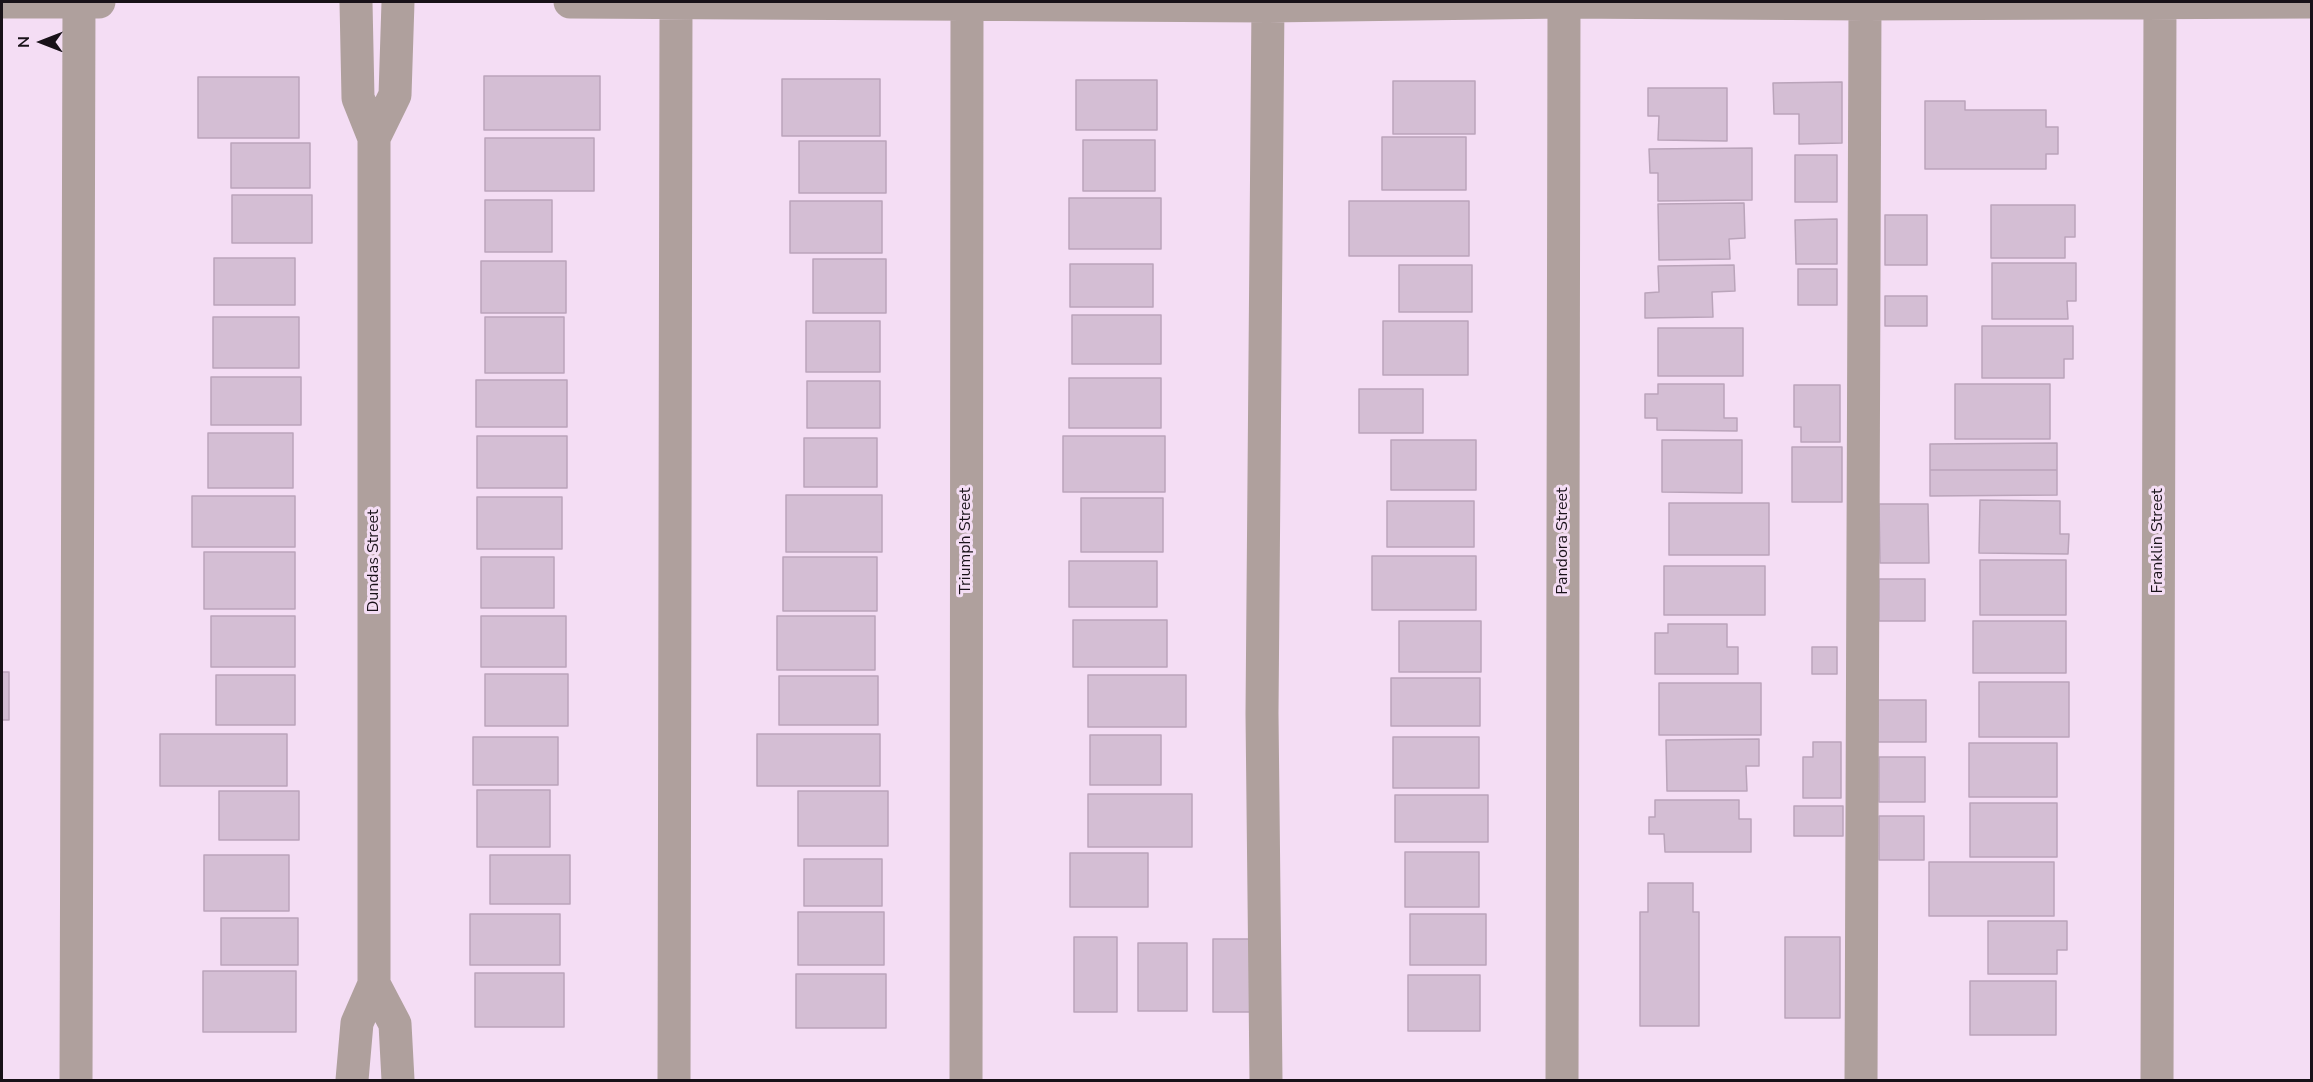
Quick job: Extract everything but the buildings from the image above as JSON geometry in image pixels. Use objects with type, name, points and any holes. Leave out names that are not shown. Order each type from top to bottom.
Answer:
[{"type":"street","points":[[2,2],[99,2]]},
{"type":"street","points":[[76,1080],[79,2]]},
{"type":"street","name":"Dundas Street","points":[[352,1080],[357,1023],[374,984],[374,138],[358,98],[356,2]]},
{"type":"street","name":"Dundas Street","points":[[374,138],[395,95],[398,2]]},
{"type":"street","points":[[570,2],[1268,4],[2312,2]]},
{"type":"street","points":[[674,1080],[676,2]]},
{"type":"street","name":"Pandora Street","points":[[1562,1080],[1564,2]]},
{"type":"street","name":"Franklin Street","points":[[2157,1080],[2160,2]]},
{"type":"street","name":"Triumph Street","points":[[966,1080],[967,3]]},
{"type":"street","points":[[1266,1080],[1262,714],[1268,252],[1268,4]]},
{"type":"street","points":[[1861,1080],[1865,4]]},
{"type":"street","name":"Dundas Street","points":[[374,984],[394,1024],[398,1080]]}]
